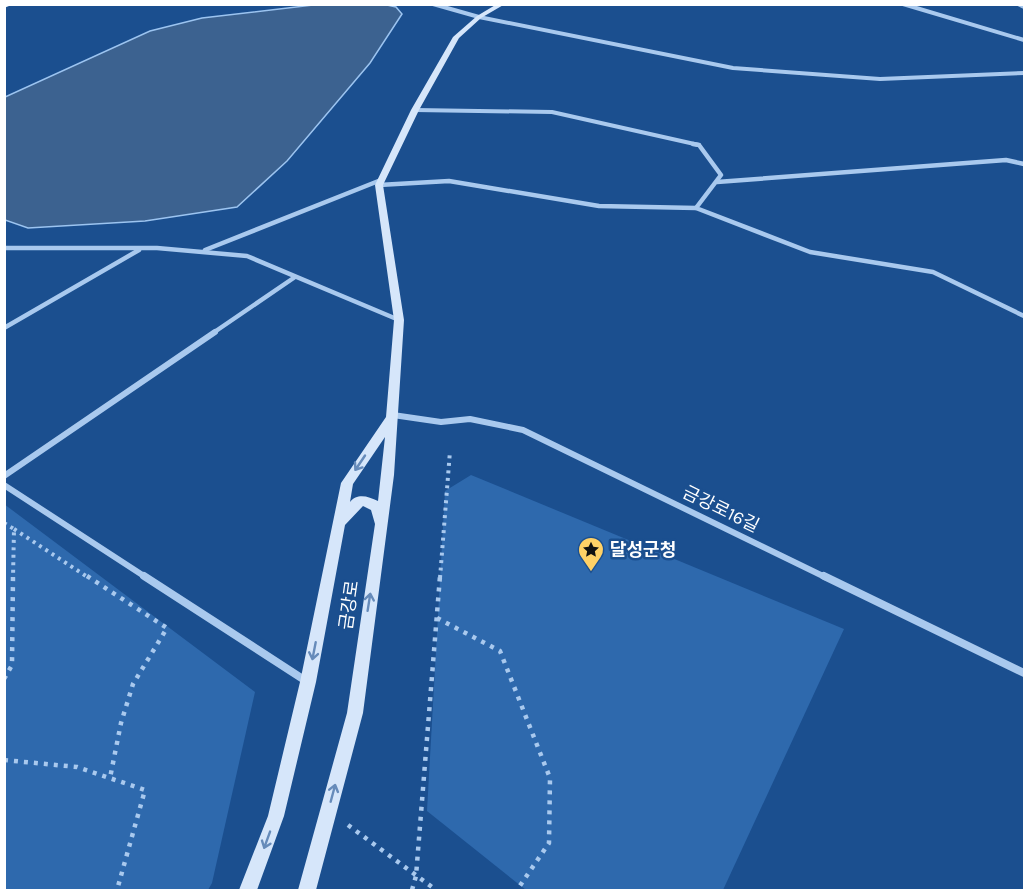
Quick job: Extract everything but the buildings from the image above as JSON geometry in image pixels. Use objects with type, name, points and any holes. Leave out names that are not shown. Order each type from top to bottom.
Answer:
[{"type":"main road","points":[[4,6],[10,4]]},
{"type":"main road","points":[[380,182],[415,110],[456,37],[479,17],[502,4]]},
{"type":"main road","name":"금강로","points":[[307,891],[355,713],[393,415],[399,320],[380,182]]},
{"type":"main road","points":[[249,891],[276,816],[308,682],[346,483],[393,415]]},
{"type":"main road","points":[[337,534],[350,508],[358,501],[369,501],[379,510],[379,536]]},
{"type":"street","points":[[433,4],[479,17],[733,68],[880,79],[1024,73]]},
{"type":"street","points":[[903,4],[1024,40]]},
{"type":"street","points":[[1018,4],[1024,7]]},
{"type":"street","points":[[415,110],[552,112],[699,145],[721,175],[696,208]]},
{"type":"street","points":[[717,182],[1006,160],[1024,164]]},
{"type":"street","points":[[204,250],[380,182],[449,181],[599,206],[696,208],[810,252],[933,272],[1024,316]]},
{"type":"street","points":[[4,248],[204,250],[247,256],[399,320]]},
{"type":"street","points":[[4,328],[140,249]]},
{"type":"street","points":[[4,476],[295,277]]},
{"type":"street","name":"금강로16길","points":[[393,415],[441,422],[470,419],[523,429],[1024,673]]},
{"type":"street","points":[[4,484],[308,682]]},
{"type":"path","points":[[412,891],[416,876],[450,451]]},
{"type":"path","points":[[4,523],[167,628],[133,684],[121,723],[110,778]]},
{"type":"path","points":[[4,679],[12,665],[15,529]]},
{"type":"path","points":[[437,618],[500,651],[550,778],[549,843],[517,891]]},
{"type":"path","points":[[4,760],[77,767],[145,790],[117,891]]},
{"type":"path","points":[[328,811],[436,891]]},
{"type":"shaded area","points":[[313,5],[387,5],[396,7],[402,14],[370,63],[287,161],[237,207],[145,221],[28,228],[5,220],[5,97],[150,31],[202,18]]},
{"type":"shaded area","points":[[471,475],[844,629],[723,890],[526,890],[427,811],[445,491]]},
{"type":"shaded area","points":[[4,504],[255,692],[212,883],[208,890],[5,890]]},
{"type":"place","name":"달성군청","points":[[591,573]]}]
